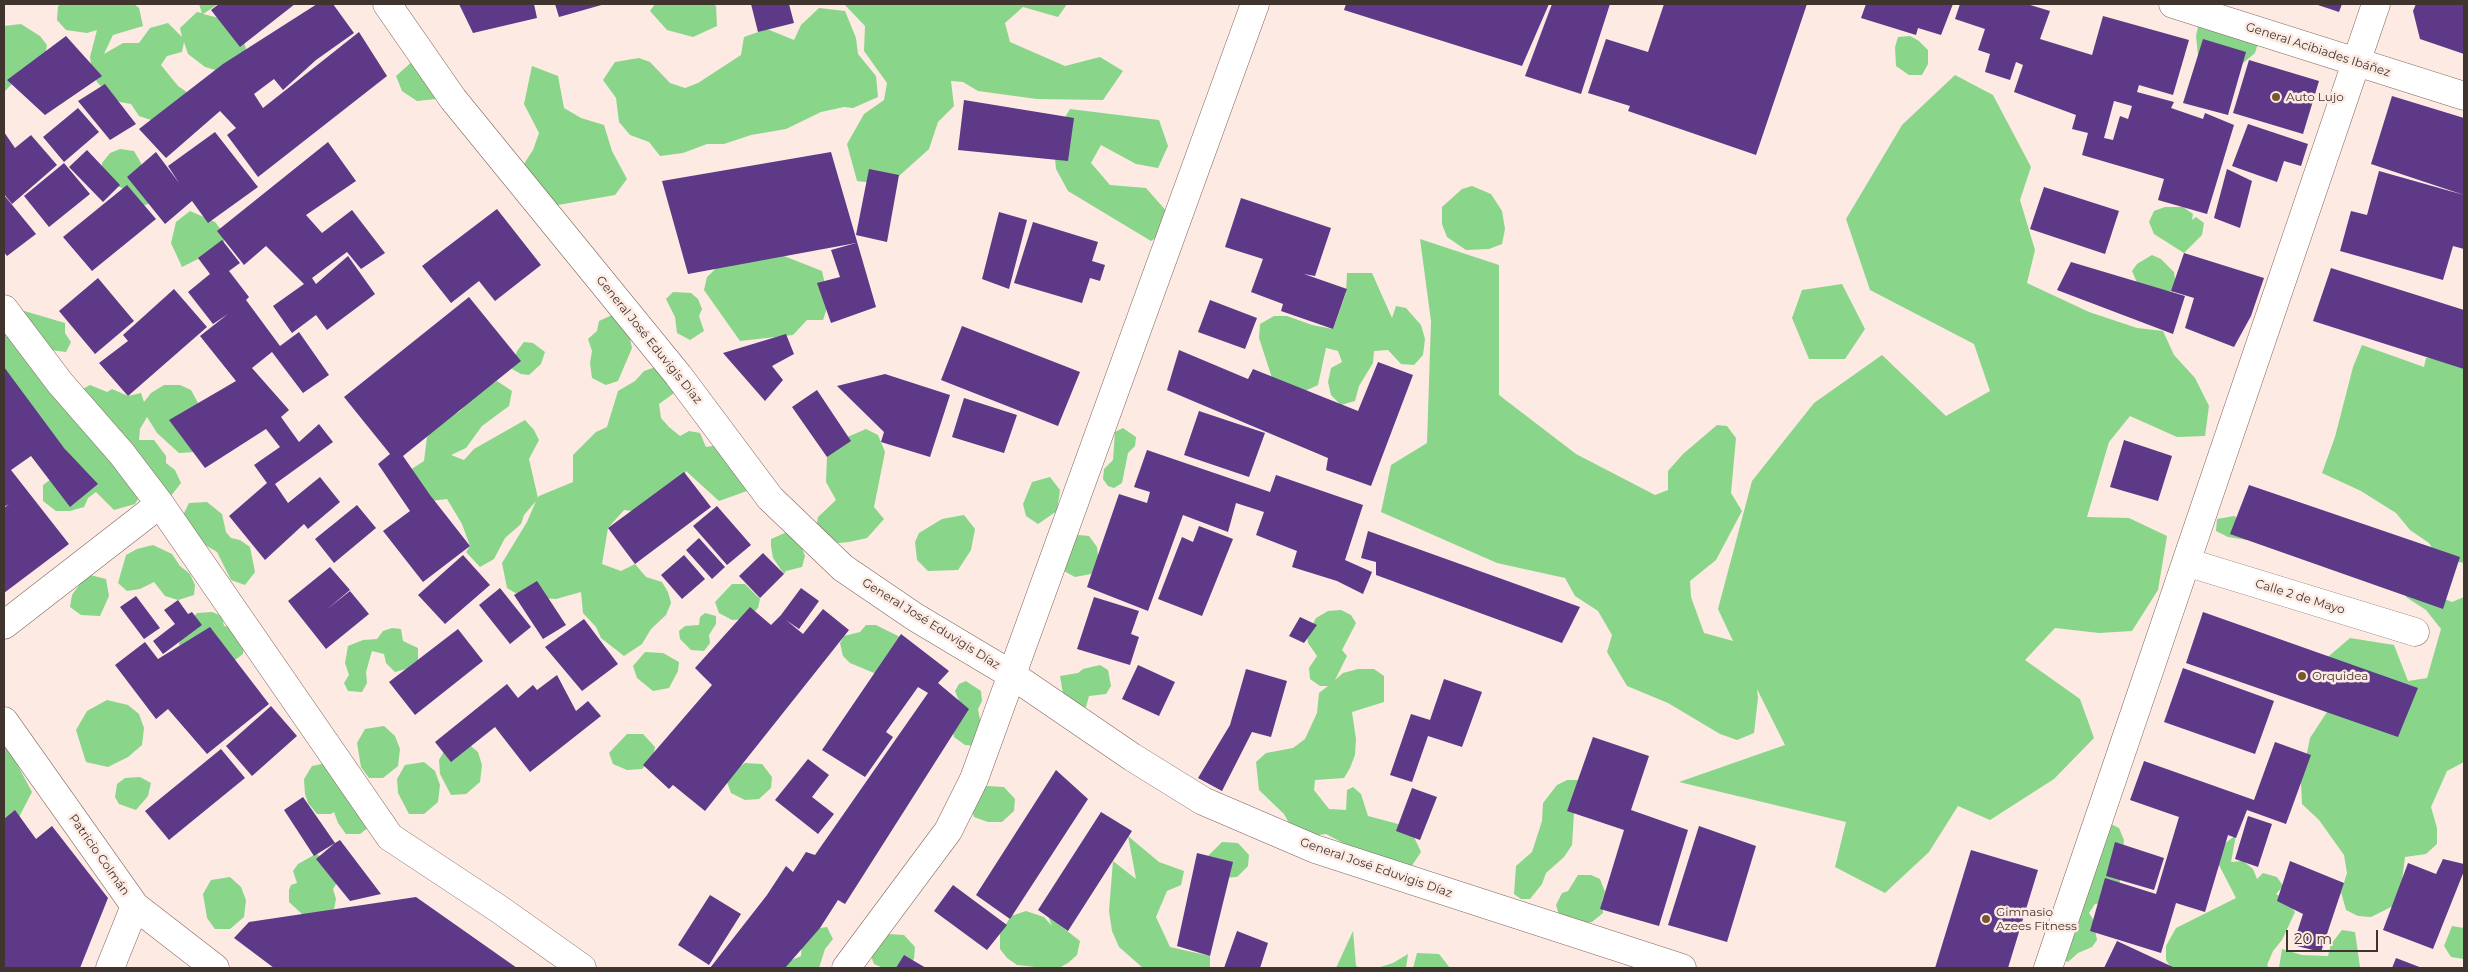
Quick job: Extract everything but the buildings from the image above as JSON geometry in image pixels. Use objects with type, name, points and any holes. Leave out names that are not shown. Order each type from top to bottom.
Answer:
[{"type":"street","name":"General José Eduvigis Díaz","points":[[387,4],[453,99],[678,375],[770,498],[843,568],[915,616],[1012,674],[1079,722],[1203,801],[1315,849],[1682,968]]},
{"type":"street","points":[[846,968],[948,831],[974,779],[1255,4]]},
{"type":"street","name":"General Acibiades Ibáñez","points":[[2173,4],[2464,96]]},
{"type":"street","points":[[2048,968],[2376,4]]},
{"type":"street","points":[[4,309],[60,383],[122,454],[160,504],[390,837],[499,909],[582,968]]},
{"type":"street","points":[[4,625],[160,504]]},
{"type":"street","name":"Calle 2 de Mayo","points":[[2186,562],[2415,632]]},
{"type":"street","name":"Patricio Colmán","points":[[4,721],[135,906],[216,968]]},
{"type":"street","points":[[110,968],[135,906]]},
{"type":"green space","points":[[62,4],[134,4],[139,8],[143,26],[113,35],[104,54],[123,43],[139,43],[150,28],[168,23],[182,37],[180,28],[197,12],[202,13],[199,4],[218,4],[203,14],[227,20],[242,36],[247,52],[222,72],[205,67],[188,54],[184,42],[182,52],[167,56],[161,65],[178,86],[197,99],[160,123],[139,116],[131,104],[120,102],[109,95],[97,82],[92,70],[90,57],[97,30],[87,33],[66,30],[57,20],[58,6]]},
{"type":"green space","points":[[655,4],[713,4],[716,6],[717,26],[693,37],[667,30],[650,11]]},
{"type":"green space","points":[[844,4],[1067,4],[1058,17],[1023,7],[1005,23],[1010,42],[1065,66],[1100,57],[1123,71],[1103,100],[1037,99],[978,91],[963,82],[951,81],[954,106],[938,122],[929,149],[889,185],[857,181],[847,144],[864,114],[884,100],[887,83],[864,51],[865,26]]},
{"type":"green space","points":[[819,8],[845,11],[856,38],[858,54],[876,76],[878,97],[853,108],[844,107],[821,112],[786,129],[751,135],[724,144],[707,144],[683,153],[660,156],[649,142],[630,135],[619,122],[616,98],[603,80],[615,62],[639,58],[650,62],[670,83],[685,88],[698,83],[741,55],[744,37],[767,29],[794,40],[801,25]]},
{"type":"green space","points":[[2199,22],[2259,40],[2255,53],[2236,69],[2198,55],[2196,36]]},
{"type":"green space","points":[[21,24],[40,36],[47,45],[44,62],[21,75],[4,92],[4,26]]},
{"type":"green space","points":[[1910,36],[1919,41],[1928,50],[1928,64],[1922,75],[1909,75],[1896,66],[1895,47],[1898,37]]},
{"type":"green space","points":[[415,59],[438,87],[436,99],[417,101],[402,91],[396,76]]},
{"type":"green space","points":[[532,66],[558,76],[564,108],[581,118],[604,125],[612,151],[627,179],[615,195],[552,206],[520,170],[533,150],[539,133],[524,104]]},
{"type":"green space","points":[[1955,75],[1993,95],[2031,167],[2020,200],[2035,250],[2027,283],[2089,312],[2137,328],[2163,331],[2174,355],[2195,378],[2209,406],[2205,436],[2177,437],[2130,416],[2109,442],[2087,517],[2129,518],[2167,536],[2158,590],[2132,631],[2099,633],[2055,628],[2025,660],[2080,699],[2094,738],[2054,779],[1990,820],[1958,806],[1929,852],[1885,893],[1835,867],[1846,822],[1679,782],[1785,745],[1757,689],[1758,698],[1754,733],[1737,740],[1720,734],[1668,703],[1627,686],[1607,652],[1612,635],[1598,611],[1575,596],[1565,578],[1497,563],[1381,512],[1391,465],[1427,443],[1431,321],[1420,239],[1499,265],[1499,395],[1576,454],[1655,495],[1668,490],[1668,471],[1683,454],[1717,425],[1727,426],[1736,438],[1731,493],[1742,511],[1716,560],[1690,581],[1691,597],[1704,633],[1733,641],[1718,609],[1752,481],[1814,403],[1882,355],[1946,416],[1990,391],[1974,344],[1870,290],[1846,219],[1902,125]]},
{"type":"green space","points":[[1070,109],[1159,120],[1168,146],[1158,168],[1136,164],[1101,145],[1091,163],[1110,185],[1146,188],[1169,214],[1163,233],[1151,241],[1068,191],[1056,169],[1053,138]]},
{"type":"green space","points":[[120,149],[134,151],[141,163],[141,172],[160,200],[142,206],[131,203],[122,188],[114,185],[102,176],[102,163],[110,153]]},
{"type":"green space","points":[[1472,186],[1491,194],[1502,211],[1505,229],[1502,244],[1489,249],[1466,250],[1447,237],[1442,224],[1442,207],[1462,189]]},
{"type":"green space","points":[[2165,207],[2183,207],[2193,214],[2192,220],[2196,217],[2204,223],[2202,235],[2184,253],[2154,234],[2149,222],[2154,211]]},
{"type":"green space","points":[[190,211],[215,222],[226,236],[222,247],[182,267],[171,243],[176,222]]},
{"type":"green space","points":[[2152,255],[2161,259],[2174,272],[2177,292],[2139,287],[2132,271],[2137,264]]},
{"type":"green space","points":[[784,256],[822,271],[829,302],[823,320],[807,320],[793,335],[740,341],[704,290],[707,277],[727,258]]},
{"type":"green space","points":[[1347,273],[1372,273],[1392,318],[1396,306],[1406,308],[1421,325],[1425,339],[1423,355],[1414,365],[1401,364],[1388,350],[1374,351],[1373,363],[1359,386],[1355,401],[1341,405],[1331,395],[1328,382],[1331,368],[1342,362],[1338,351],[1326,348],[1318,385],[1303,392],[1273,381],[1259,338],[1260,324],[1274,316],[1287,316],[1312,325],[1333,329],[1346,293]]},
{"type":"green space","points":[[1842,284],[1865,329],[1845,359],[1809,359],[1792,318],[1802,290]]},
{"type":"green space","points":[[673,292],[691,293],[698,299],[702,309],[699,316],[704,331],[690,340],[677,333],[675,317],[666,299]]},
{"type":"green space","points":[[4,305],[65,323],[65,333],[71,342],[66,352],[51,350],[77,392],[90,385],[107,392],[112,389],[128,396],[141,393],[144,402],[151,393],[164,385],[180,385],[191,390],[198,403],[195,452],[179,453],[157,433],[147,417],[140,429],[139,440],[154,440],[166,456],[166,463],[175,470],[181,483],[170,497],[147,485],[135,504],[114,510],[96,492],[88,498],[84,507],[70,511],[56,511],[43,501],[43,485],[75,462],[64,448],[54,442],[46,433],[42,418],[24,409],[14,381],[4,380]]},
{"type":"green space","points":[[612,315],[629,334],[632,348],[618,381],[606,385],[592,378],[590,363],[592,351],[588,339],[597,331],[599,321]]},
{"type":"green space","points":[[524,342],[533,343],[545,352],[541,364],[529,375],[521,374],[512,369],[517,351]]},
{"type":"green space","points":[[2362,345],[2424,367],[2426,358],[2449,359],[2464,364],[2464,563],[2438,558],[2429,543],[2410,530],[2396,513],[2361,491],[2322,473],[2335,437],[2353,367]]},
{"type":"green space","points":[[661,365],[677,391],[659,404],[661,418],[680,436],[689,431],[700,433],[706,447],[725,444],[755,472],[747,491],[719,501],[686,471],[679,490],[649,513],[624,510],[608,528],[602,564],[621,571],[635,564],[646,577],[662,582],[668,592],[671,603],[666,615],[651,629],[642,644],[624,656],[601,638],[596,627],[583,613],[581,592],[556,599],[522,597],[507,588],[502,563],[527,522],[536,501],[524,515],[521,524],[505,538],[494,559],[480,567],[466,552],[470,546],[462,524],[447,499],[431,501],[404,474],[424,461],[427,437],[436,426],[460,411],[476,393],[497,381],[512,391],[509,406],[482,426],[466,448],[451,455],[464,460],[474,449],[525,420],[534,430],[539,440],[529,459],[538,498],[573,482],[573,455],[596,432],[607,427],[618,391],[635,381],[644,371]]},
{"type":"green space","points":[[1123,428],[1136,437],[1135,446],[1128,453],[1122,483],[1114,488],[1108,486],[1103,479],[1104,469],[1113,460],[1115,432]]},
{"type":"green space","points":[[866,429],[878,435],[885,452],[874,507],[884,519],[867,538],[828,544],[815,534],[818,517],[836,500],[826,482],[827,457],[838,441]]},
{"type":"green space","points":[[1050,477],[1060,490],[1057,511],[1038,524],[1026,516],[1023,504],[1032,482]]},
{"type":"green space","points":[[207,502],[222,514],[226,532],[231,538],[240,540],[250,547],[255,572],[245,585],[231,580],[217,552],[187,534],[184,513],[189,503]]},
{"type":"green space","points":[[964,515],[975,529],[971,550],[958,570],[928,571],[917,560],[915,542],[919,533],[942,519]]},
{"type":"green space","points":[[2234,516],[2244,522],[2247,540],[2228,537],[2216,531],[2217,519]]},
{"type":"green space","points":[[787,532],[799,539],[805,556],[802,567],[786,571],[784,574],[773,558],[771,539]]},
{"type":"green space","points":[[1079,535],[1089,536],[1097,547],[1099,564],[1091,574],[1075,577],[1064,571],[1069,539]]},
{"type":"green space","points":[[153,545],[172,554],[180,566],[190,574],[195,585],[194,595],[178,600],[165,596],[154,582],[140,589],[127,591],[118,583],[126,555],[137,549]]},
{"type":"green space","points":[[90,575],[106,579],[109,596],[100,616],[81,615],[70,607],[72,595],[82,581]]},
{"type":"green space","points":[[732,584],[745,584],[760,599],[758,608],[747,619],[732,620],[719,613],[715,602]]},
{"type":"green space","points":[[2410,586],[2452,602],[2464,597],[2464,762],[2447,771],[2431,807],[2437,828],[2437,844],[2426,854],[2405,857],[2401,888],[2393,906],[2371,917],[2358,916],[2346,910],[2341,892],[2347,873],[2344,855],[2319,820],[2302,804],[2301,783],[2310,738],[2327,712],[2322,662],[2350,638],[2394,645],[2408,681],[2427,678],[2441,629],[2426,610],[2406,597]]},
{"type":"green space","points":[[1341,610],[1351,615],[1356,623],[1342,650],[1347,656],[1335,680],[1343,673],[1358,669],[1374,669],[1384,676],[1384,702],[1352,712],[1356,739],[1355,755],[1350,768],[1344,778],[1315,780],[1314,790],[1329,809],[1346,810],[1347,790],[1353,787],[1361,794],[1368,816],[1398,824],[1414,837],[1421,852],[1411,867],[1377,861],[1326,834],[1310,836],[1289,823],[1284,814],[1259,790],[1256,762],[1266,753],[1293,748],[1305,739],[1317,713],[1319,693],[1328,686],[1320,686],[1310,679],[1309,668],[1317,656],[1308,643],[1307,635],[1316,618],[1328,611]]},
{"type":"green space","points":[[212,612],[222,616],[224,626],[229,627],[244,643],[243,654],[231,663],[180,653],[179,643],[186,626],[197,613]]},
{"type":"green space","points":[[705,613],[716,616],[716,624],[709,635],[710,643],[704,651],[691,650],[680,639],[679,631],[685,626],[699,625],[700,617]]},
{"type":"green space","points":[[866,625],[876,625],[900,637],[886,678],[850,663],[843,656],[840,643],[844,636],[860,632]]},
{"type":"green space","points":[[392,628],[401,629],[403,641],[418,648],[418,660],[406,669],[395,672],[386,663],[384,654],[372,651],[366,672],[367,683],[362,692],[348,691],[344,683],[349,675],[345,663],[348,646],[363,640],[377,639],[383,631]]},
{"type":"green space","points":[[645,652],[663,653],[679,662],[678,671],[669,688],[653,691],[637,678],[633,666]]},
{"type":"green space","points":[[1100,665],[1108,670],[1111,686],[1106,694],[1089,696],[1086,707],[1078,710],[1063,694],[1060,676],[1078,673],[1083,669]]},
{"type":"green space","points":[[966,681],[981,691],[982,701],[978,709],[983,736],[979,746],[965,745],[954,737],[951,724],[960,703],[955,691],[959,684]]},
{"type":"green space","points":[[107,700],[128,705],[139,714],[144,728],[142,745],[128,757],[108,767],[86,762],[76,730],[87,711]]},
{"type":"green space","points":[[384,726],[395,736],[400,749],[398,766],[383,778],[369,778],[361,767],[357,743],[365,729]]},
{"type":"green space","points":[[627,734],[643,734],[655,747],[653,758],[642,769],[627,770],[613,764],[609,753]]},
{"type":"green space","points":[[466,742],[478,752],[482,765],[480,782],[466,794],[451,795],[440,774],[439,760],[447,746]]},
{"type":"green space","points":[[4,746],[11,753],[32,792],[19,817],[4,820]]},
{"type":"green space","points":[[331,762],[375,822],[360,834],[346,834],[338,823],[334,812],[331,814],[317,814],[308,803],[304,779],[312,766]]},
{"type":"green space","points":[[424,762],[435,771],[440,785],[438,802],[424,814],[409,814],[398,793],[397,779],[405,765]]},
{"type":"green space","points":[[745,763],[762,764],[772,777],[771,788],[759,799],[745,800],[731,793],[727,782],[738,768]]},
{"type":"green space","points":[[140,777],[151,783],[148,796],[136,810],[119,804],[115,797],[117,784],[125,778]]},
{"type":"green space","points":[[1567,780],[1582,780],[1574,813],[1572,845],[1564,857],[1546,873],[1542,884],[1530,899],[1521,899],[1514,894],[1516,866],[1532,852],[1542,821],[1543,803],[1557,785]]},
{"type":"green space","points":[[987,786],[1004,787],[1015,799],[1014,811],[1002,822],[988,822],[974,817],[970,805]]},
{"type":"green space","points":[[2099,818],[2119,828],[2124,840],[2119,889],[2113,902],[2095,904],[2089,913],[2093,919],[2097,940],[2092,947],[2078,953],[2068,962],[2058,957]]},
{"type":"green space","points":[[2236,835],[2231,862],[2243,861],[2253,869],[2257,879],[2263,873],[2277,877],[2283,886],[2276,894],[2287,900],[2295,912],[2282,940],[2273,951],[2267,965],[2269,968],[2171,968],[2166,960],[2166,946],[2176,928],[2236,898],[2219,865],[2219,848]]},
{"type":"green space","points":[[1128,836],[1159,862],[1184,871],[1181,885],[1167,891],[1156,917],[1170,947],[1210,956],[1210,968],[1143,968],[1119,947],[1112,931],[1109,911],[1113,861],[1136,879]]},
{"type":"green space","points":[[1222,842],[1238,843],[1249,855],[1248,866],[1237,877],[1222,878],[1204,860]]},
{"type":"green space","points":[[316,854],[329,861],[338,881],[333,889],[336,899],[334,909],[320,917],[302,914],[289,902],[291,885],[297,883],[293,871],[298,864]]},
{"type":"green space","points":[[1578,875],[1591,875],[1600,879],[1605,892],[1602,901],[1603,913],[1592,922],[1572,925],[1560,918],[1556,905],[1562,893],[1568,891]]},
{"type":"green space","points":[[230,877],[241,887],[246,900],[244,917],[230,929],[215,929],[207,918],[203,894],[211,880]]},
{"type":"green space","points":[[1026,911],[1044,917],[1052,926],[1048,916],[1080,941],[1077,955],[1059,968],[1017,965],[1007,958],[1000,949],[1000,934],[1011,916]]},
{"type":"green space","points":[[2452,926],[2464,928],[2464,959],[2451,957],[2444,946]]},
{"type":"green space","points":[[827,927],[833,939],[825,949],[819,968],[782,968],[787,962],[801,956],[802,938],[820,928]]},
{"type":"green space","points":[[2342,930],[2355,932],[2360,967],[2279,968],[2282,949],[2302,955],[2328,956],[2331,944]]},
{"type":"green space","points":[[1353,931],[1356,966],[1361,968],[1336,968]]},
{"type":"green space","points":[[887,934],[904,935],[915,947],[914,959],[903,968],[883,968],[874,964],[870,953]]},
{"type":"green space","points":[[1417,953],[1439,954],[1450,968],[1413,968]]},
{"type":"green space","points":[[1408,954],[1406,968],[1377,968],[1393,963]]},
{"type":"place","name":"Auto Lujo","points":[[2276,97]]},
{"type":"place","name":"Orquidea","points":[[2302,676]]},
{"type":"place","name":"Gimnasio Azees Fitness","points":[[1986,919]]}]
